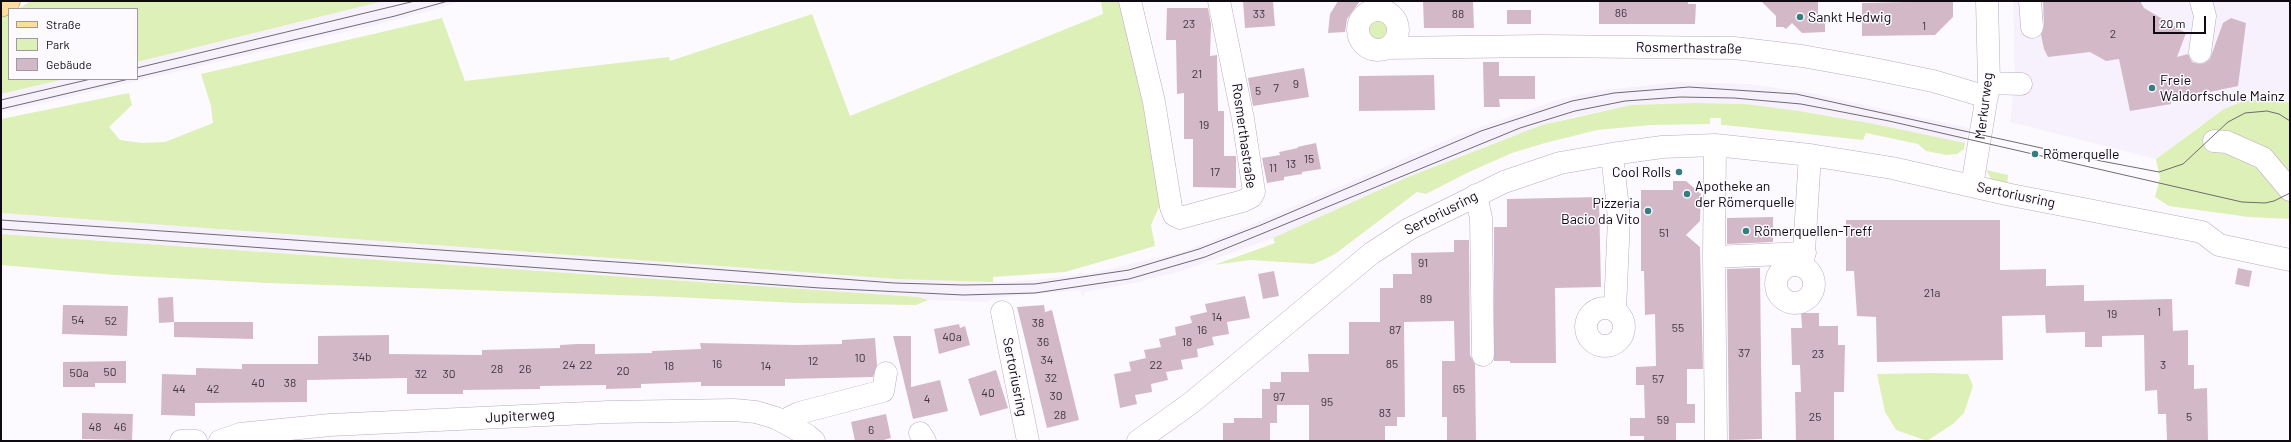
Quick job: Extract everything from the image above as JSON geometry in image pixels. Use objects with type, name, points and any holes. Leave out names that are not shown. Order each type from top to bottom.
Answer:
[{"type":"main road","points":[[1,6],[9,1]]},
{"type":"street","name":"Rosmerthastraße","points":[[1130,1],[1154,102],[1171,207],[1174,215],[1180,218],[1243,201],[1251,197],[1254,192],[1243,119],[1219,1]]},
{"type":"street","name":"Merkurweg","points":[[1972,186],[1988,90],[1987,1]]},
{"type":"street","points":[[2030,1],[2032,27]]},
{"type":"street","points":[[2200,52],[2205,16],[2201,1]]},
{"type":"street","name":"Rosmerthastraße","points":[[1387,48],[1605,46],[1734,48],[1802,56],[1988,90],[2021,84]]},
{"type":"street","points":[[2214,141],[2227,142],[2263,158],[2290,190]]},
{"type":"street","points":[[1715,145],[1714,257],[1716,441]]},
{"type":"street","name":"Sertoriusring","points":[[1138,441],[1191,403],[1372,253],[1409,229],[1504,182],[1560,163],[1612,154],[1662,147],[1715,145],[1810,154],[1892,168],[1972,186],[2202,232],[2219,245],[2290,260]]},
{"type":"street","points":[[1612,154],[1619,218],[1615,310]]},
{"type":"street","points":[[1714,257],[1804,260],[1810,154]]},
{"type":"street","points":[[1476,195],[1481,218],[1482,355]]},
{"type":"street","points":[[2219,245],[2290,244]]},
{"type":"street","name":"Sertoriusring","points":[[1002,312],[1028,441]]},
{"type":"street","points":[[783,421],[799,413],[883,391],[886,373]]},
{"type":"street","name":"Jupiterweg","points":[[220,441],[240,434],[330,425],[609,412],[734,410],[756,412],[783,421],[814,441]]},
{"type":"street","points":[[181,441],[196,441]]},
{"type":"shaded area","points":[[384,1],[461,1],[434,10],[367,27],[1,113],[1,94],[61,80],[138,80],[138,62]]},
{"type":"shaded area","name":"Freie Waldorfschule Mainz","points":[[2013,1],[2290,1],[2290,102],[2281,99],[2201,125],[2156,159],[2010,122],[2015,79]]},
{"type":"shaded area","points":[[1678,82],[1749,84],[1811,93],[1969,128],[1965,143],[1833,116],[1745,104],[1694,103],[1631,105],[1568,118],[1507,138],[1408,177],[1273,238],[1181,271],[1138,282],[1084,292],[1084,296],[1082,296],[1081,290],[993,298],[987,302],[928,300],[918,297],[1,234],[1,213],[896,279],[1006,282],[1033,280],[1078,275],[1078,273],[1082,272],[1082,274],[1092,273],[1182,252],[1246,227],[1458,135],[1557,100],[1597,91]]},
{"type":"green space","points":[[31,1],[384,1],[138,62],[138,8],[20,8]]},
{"type":"green space","points":[[1101,1],[1125,1],[1164,196],[1151,225],[1155,246],[1065,272],[993,277],[993,282],[896,279],[1,213],[1,119],[129,93],[132,105],[109,127],[120,140],[142,143],[165,142],[213,123],[211,106],[201,74],[442,18],[465,81],[669,57],[670,61],[812,14],[850,116],[1103,14]]},
{"type":"green space","points":[[8,15],[8,80],[61,80],[1,94],[1,19]]},
{"type":"green space","points":[[1378,18],[1383,19],[1389,25],[1389,35],[1383,41],[1378,42],[1373,41],[1367,35],[1366,30],[1367,25],[1373,19]]},
{"type":"green space","points":[[2264,98],[2290,102],[2290,219],[2249,217],[2169,206],[2155,197],[2160,178],[2156,159],[2224,109],[2244,101]]},
{"type":"green space","points":[[1694,103],[1745,104],[1799,111],[1869,123],[1965,143],[1964,149],[1957,154],[1946,155],[1926,151],[1918,144],[1866,133],[1863,140],[1721,125],[1721,118],[1710,118],[1710,124],[1651,125],[1597,130],[1512,153],[1469,172],[1426,194],[1417,192],[1335,254],[1313,264],[1250,260],[1214,265],[1275,243],[1273,238],[1408,177],[1542,125],[1631,105]]},
{"type":"green space","points":[[1986,170],[2008,175],[2007,187],[1991,179]]},
{"type":"green space","points":[[1,234],[918,297],[928,300],[916,305],[797,303],[676,297],[268,283],[115,275],[1,265]]},
{"type":"green space","points":[[1877,374],[1968,374],[1973,386],[1964,413],[1953,424],[1927,441],[1896,430],[1885,412]]},
{"type":"building","points":[[1243,1],[1273,1],[1275,26],[1245,28]]},
{"type":"building","points":[[1338,1],[1360,1],[1347,19],[1345,32],[1328,33],[1330,14]]},
{"type":"building","points":[[1423,1],[1473,1],[1474,28],[1424,28]]},
{"type":"building","points":[[1599,1],[1688,1],[1688,4],[1696,4],[1695,24],[1599,24]]},
{"type":"building","name":"Sankt Hedwig","points":[[1761,1],[1818,1],[1818,16],[1825,16],[1825,32],[1802,33],[1792,23],[1786,29],[1783,27],[1776,27],[1776,16]]},
{"type":"building","points":[[1953,1],[1953,17],[1935,35],[1862,36],[1862,3]]},
{"type":"building","points":[[2043,1],[2140,1],[2144,8],[2186,33],[2177,57],[2188,54],[2192,62],[2199,64],[2205,63],[2210,59],[2223,23],[2231,18],[2246,23],[2238,86],[2210,92],[2209,90],[2171,100],[2171,104],[2130,111],[2119,59],[2106,61],[2090,52],[2048,57],[2044,49],[2041,35],[2044,26]]},
{"type":"building","points":[[1167,8],[1208,8],[1211,24],[1210,56],[1217,55],[1218,111],[1224,111],[1224,156],[1236,156],[1236,188],[1193,187],[1193,139],[1184,139],[1184,93],[1177,94],[1176,40],[1166,40]]},
{"type":"building","points":[[1507,10],[1531,10],[1531,24],[1507,24]]},
{"type":"building","points":[[1483,62],[1499,62],[1499,76],[1535,76],[1535,99],[1499,99],[1500,107],[1484,107]]},
{"type":"building","points":[[1304,68],[1309,97],[1253,106],[1248,78]]},
{"type":"building","points":[[1434,75],[1435,110],[1359,111],[1359,76]]},
{"type":"building","points":[[1316,143],[1321,169],[1302,172],[1302,174],[1284,177],[1284,180],[1267,183],[1262,158],[1280,155],[1279,152]]},
{"type":"building","points":[[1673,181],[1686,181],[1701,194],[1700,221],[1686,235],[1700,247],[1703,369],[1687,369],[1687,404],[1695,404],[1695,423],[1676,423],[1676,441],[1644,441],[1644,436],[1630,436],[1630,418],[1645,418],[1644,385],[1636,385],[1636,367],[1656,366],[1655,314],[1645,315],[1644,271],[1641,271],[1641,190],[1673,190]]},
{"type":"building","points":[[1599,197],[1601,287],[1555,288],[1556,363],[1510,363],[1510,361],[1494,361],[1494,227],[1507,227],[1507,199]]},
{"type":"building","points":[[1773,217],[1773,242],[1727,244],[1727,218]]},
{"type":"building","points":[[1846,220],[2000,220],[2000,270],[2046,269],[2046,286],[2084,285],[2084,301],[2172,299],[2173,331],[2188,330],[2188,365],[2194,365],[2194,389],[2207,388],[2208,441],[2167,441],[2166,414],[2158,414],[2157,390],[2145,391],[2144,335],[2102,336],[2102,347],[2085,347],[2085,332],[2046,333],[2045,315],[2002,316],[2003,360],[1877,362],[1876,317],[1857,316],[1854,271],[1846,271]]},
{"type":"building","points":[[1454,240],[1469,240],[1470,355],[1475,364],[1476,441],[1447,441],[1447,417],[1442,417],[1442,361],[1455,361],[1454,321],[1404,322],[1405,417],[1397,417],[1397,426],[1385,426],[1385,441],[1309,441],[1309,405],[1277,405],[1277,423],[1270,423],[1270,441],[1223,441],[1223,423],[1234,423],[1234,418],[1262,418],[1262,389],[1270,389],[1270,382],[1281,382],[1281,372],[1309,372],[1308,354],[1349,354],[1349,322],[1380,322],[1380,288],[1393,288],[1393,274],[1412,274],[1411,253],[1454,252]]},
{"type":"building","points":[[1760,268],[1762,439],[1729,440],[1727,269]]},
{"type":"building","points":[[2238,268],[2252,271],[2249,287],[2235,284]]},
{"type":"building","points":[[1274,271],[1279,296],[1263,299],[1258,274]]},
{"type":"building","points":[[1245,296],[1250,318],[1227,322],[1229,334],[1212,337],[1214,345],[1197,349],[1198,357],[1181,360],[1183,369],[1166,372],[1168,380],[1151,384],[1152,392],[1135,395],[1137,404],[1120,408],[1114,374],[1131,371],[1129,362],[1146,358],[1144,350],[1161,347],[1159,339],[1176,335],[1175,327],[1192,323],[1190,316],[1207,312],[1205,304]]},
{"type":"building","points":[[173,297],[174,322],[159,323],[158,298]]},
{"type":"building","points":[[63,305],[128,306],[127,336],[62,334]]},
{"type":"building","points":[[1044,305],[1045,312],[1052,310],[1079,420],[1047,428],[1017,307]]},
{"type":"building","points":[[1801,313],[1819,313],[1819,326],[1838,326],[1838,345],[1845,345],[1844,392],[1834,392],[1834,441],[1796,441],[1795,392],[1801,392],[1800,365],[1792,365],[1791,328],[1802,328]]},
{"type":"building","points":[[174,322],[253,322],[253,339],[174,337]]},
{"type":"building","points":[[959,324],[960,328],[965,326],[970,345],[939,354],[934,329]]},
{"type":"building","points":[[389,335],[389,354],[482,355],[482,350],[560,348],[560,345],[577,344],[595,344],[595,354],[652,353],[652,351],[701,349],[700,343],[796,345],[842,344],[842,340],[875,338],[877,365],[873,377],[785,379],[785,386],[701,386],[701,382],[641,384],[641,388],[606,389],[606,385],[540,386],[540,389],[463,390],[463,394],[407,394],[407,378],[307,380],[307,402],[195,403],[195,416],[161,415],[162,374],[196,375],[196,368],[242,369],[242,364],[318,364],[318,336]]},
{"type":"building","points":[[893,336],[911,336],[911,387],[940,380],[948,411],[913,419]]},
{"type":"building","points":[[126,361],[126,383],[95,383],[95,387],[63,387],[63,362]]},
{"type":"building","points":[[996,370],[1008,408],[980,416],[968,379]]},
{"type":"building","points":[[82,413],[133,414],[132,440],[82,439]]},
{"type":"building","points":[[886,414],[891,438],[880,441],[855,441],[851,422]]},
{"type":"tram line","points":[[138,68],[415,1]]},
{"type":"tram line","points":[[138,77],[395,16],[448,1]]},
{"type":"tram line","points":[[1,100],[87,80]]},
{"type":"tram line","points":[[1,109],[125,80]]},
{"type":"tram line","points":[[1,220],[660,265],[894,283],[963,285],[1035,284],[1129,270],[1199,249],[1261,225],[1481,131],[1572,101],[1614,93],[1689,87],[1796,94],[2096,160],[2159,172],[2183,164],[2228,122],[2245,113],[2267,111],[2279,114],[2290,121]]},
{"type":"tram line","points":[[1,229],[820,288],[963,295],[1035,293],[1129,279],[1205,257],[1520,128],[1575,111],[1625,101],[1680,97],[1734,98],[1801,104],[1889,121],[2242,202],[2265,203],[2274,201],[2290,193]]},
{"type":"place","name":"Sankt Hedwig","points":[[1800,17]]},
{"type":"place","name":"Freie Waldorfschule Mainz","points":[[2152,88]]},
{"type":"place","name":"Römerquelle","points":[[2035,154]]},
{"type":"place","name":"Cool Rolls","points":[[1679,172]]},
{"type":"place","name":"Apotheke an der Römerquelle","points":[[1687,194]]},
{"type":"place","name":"Pizzeria Bacio da Vito","points":[[1648,211]]},
{"type":"place","name":"Römerquellen-Treff","points":[[1746,231]]}]
